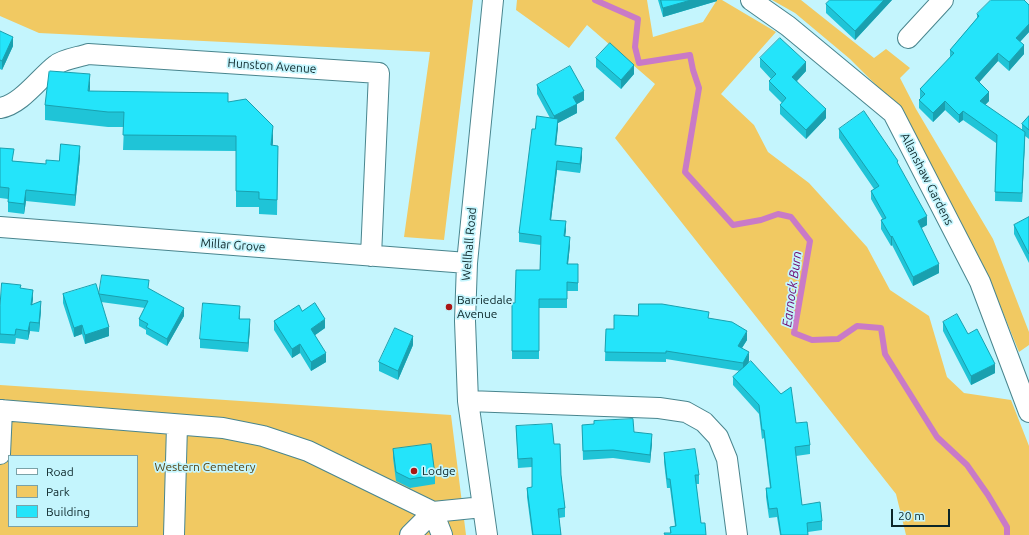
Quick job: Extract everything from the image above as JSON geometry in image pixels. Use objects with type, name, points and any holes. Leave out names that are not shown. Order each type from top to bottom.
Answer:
[{"type":"street","name":"Allanshaw Gardens","points":[[751,0],[788,26],[893,113],[980,282],[1029,412]]},
{"type":"street","points":[[908,38],[942,0]]},
{"type":"street","name":"Wellhall Road","points":[[486,535],[468,401],[465,321],[467,263],[492,8]]},
{"type":"street","name":"Hunston Avenue","points":[[0,108],[5,107],[20,98],[57,63],[88,54],[379,73],[371,256]]},
{"type":"street","name":"Millar Grove","points":[[0,227],[467,263]]},
{"type":"street","points":[[468,401],[659,408],[686,412],[704,422],[718,437],[727,459],[738,535]]},
{"type":"street","points":[[0,454],[1,410],[223,428],[263,436],[308,451],[434,512],[483,507]]},
{"type":"street","points":[[174,535],[177,425]]},
{"type":"street","points":[[410,535],[434,512]]},
{"type":"street","points":[[434,512],[442,535]]},
{"type":"green space","points":[[0,0],[473,0],[444,240],[404,237],[430,52],[39,33],[0,16]]},
{"type":"green space","points":[[517,0],[647,0],[653,37],[703,22],[717,0],[722,0],[776,32],[721,94],[754,125],[768,152],[809,183],[867,247],[890,290],[929,316],[947,377],[964,393],[1011,400],[1029,446],[1029,535],[906,535],[896,494],[615,138],[655,84],[587,25],[569,48],[516,10]]},
{"type":"green space","points":[[772,0],[801,0],[874,58],[886,49],[910,68],[900,78],[916,109],[993,239],[1029,332],[1029,345],[1019,352],[993,288],[928,159],[899,108],[850,59],[795,13]]},
{"type":"green space","name":"Western Cemetery","points":[[0,385],[451,415],[466,535],[0,535]]},
{"type":"building","points":[[661,0],[691,0],[663,8]]},
{"type":"building","points":[[830,0],[884,0],[855,31],[826,4]]},
{"type":"building","points":[[991,0],[1024,0],[1029,5],[1029,24],[1016,38],[1024,45],[1009,62],[998,53],[975,78],[989,92],[980,101],[1025,132],[1022,193],[995,192],[997,135],[963,111],[959,115],[945,101],[933,113],[919,100],[925,94],[920,89],[954,53],[950,50],[979,16],[977,14]]},
{"type":"building","points":[[0,31],[13,37],[2,61],[0,60]]},
{"type":"building","points":[[780,38],[806,62],[792,77],[826,109],[806,130],[780,105],[786,98],[769,81],[776,74],[760,58]]},
{"type":"building","points":[[610,43],[634,65],[621,80],[596,58]]},
{"type":"building","points":[[570,66],[584,91],[573,97],[577,104],[554,116],[537,85]]},
{"type":"building","points":[[50,71],[90,74],[88,91],[228,93],[228,102],[246,99],[273,126],[271,145],[278,146],[277,200],[259,199],[259,192],[236,191],[236,136],[123,135],[124,112],[108,112],[45,105]]},
{"type":"building","points":[[864,111],[898,161],[897,162],[927,216],[918,221],[939,264],[913,277],[892,236],[891,237],[881,220],[886,218],[871,191],[879,186],[839,129]]},
{"type":"building","points":[[537,116],[558,119],[555,145],[582,148],[580,164],[557,161],[550,220],[566,221],[564,236],[570,237],[567,264],[578,264],[578,283],[567,282],[567,299],[539,299],[539,351],[512,351],[512,303],[515,303],[516,270],[540,270],[541,236],[519,233],[532,129],[535,129]]},
{"type":"building","points":[[1029,116],[1029,130],[1022,124]]},
{"type":"building","points":[[61,144],[80,146],[75,195],[26,190],[24,204],[8,202],[9,188],[0,187],[0,148],[14,149],[12,161],[46,164],[46,160],[59,161]]},
{"type":"building","points":[[1029,217],[1029,254],[1014,225]]},
{"type":"building","points":[[102,275],[149,280],[148,288],[184,308],[167,339],[146,327],[148,324],[139,319],[148,301],[99,294]]},
{"type":"building","points":[[2,283],[21,285],[20,288],[33,290],[31,305],[41,301],[39,323],[30,322],[28,331],[16,329],[15,335],[0,334]]},
{"type":"building","points":[[96,284],[109,327],[85,335],[82,325],[74,328],[63,294]]},
{"type":"building","points":[[203,303],[240,306],[239,319],[250,319],[248,343],[200,339]]},
{"type":"building","points":[[315,303],[325,319],[311,329],[326,353],[311,362],[300,344],[292,349],[274,321],[299,305],[302,311]]},
{"type":"building","points":[[639,304],[662,304],[709,312],[708,318],[732,322],[747,331],[738,346],[749,352],[743,363],[666,351],[666,353],[605,352],[606,329],[614,329],[614,315],[638,316]]},
{"type":"building","points":[[957,314],[968,334],[977,329],[995,364],[971,376],[943,322]]},
{"type":"building","points":[[395,328],[413,336],[398,371],[379,362]]},
{"type":"building","points":[[751,361],[781,394],[791,387],[796,423],[807,422],[810,445],[795,447],[802,505],[820,502],[822,521],[807,523],[808,535],[781,535],[777,508],[769,509],[766,488],[771,488],[764,430],[762,430],[759,405],[733,377]]},
{"type":"building","points":[[633,419],[634,432],[652,434],[650,455],[613,450],[583,451],[582,425],[594,424],[594,421]]},
{"type":"building","points":[[552,424],[554,444],[560,444],[561,475],[565,508],[558,509],[561,535],[533,535],[527,488],[532,487],[532,458],[518,459],[516,426]]},
{"type":"building","name":"Lodge","points":[[431,444],[435,475],[410,479],[396,472],[393,449]]},
{"type":"building","points":[[695,449],[699,475],[695,475],[701,523],[705,523],[706,535],[665,535],[664,533],[671,533],[670,527],[676,526],[670,479],[667,479],[664,453]]},
{"type":"waterway","name":"Earnock Burn","points":[[595,0],[638,19],[635,47],[639,63],[690,55],[699,88],[685,172],[733,225],[761,220],[778,214],[791,217],[810,241],[794,333],[812,340],[838,339],[857,326],[881,328],[885,354],[937,437],[967,465],[988,495],[1007,527],[1007,535]]},
{"type":"place","name":"Barriedale Avenue","points":[[449,307]]},
{"type":"place","name":"Lodge","points":[[414,471]]}]
